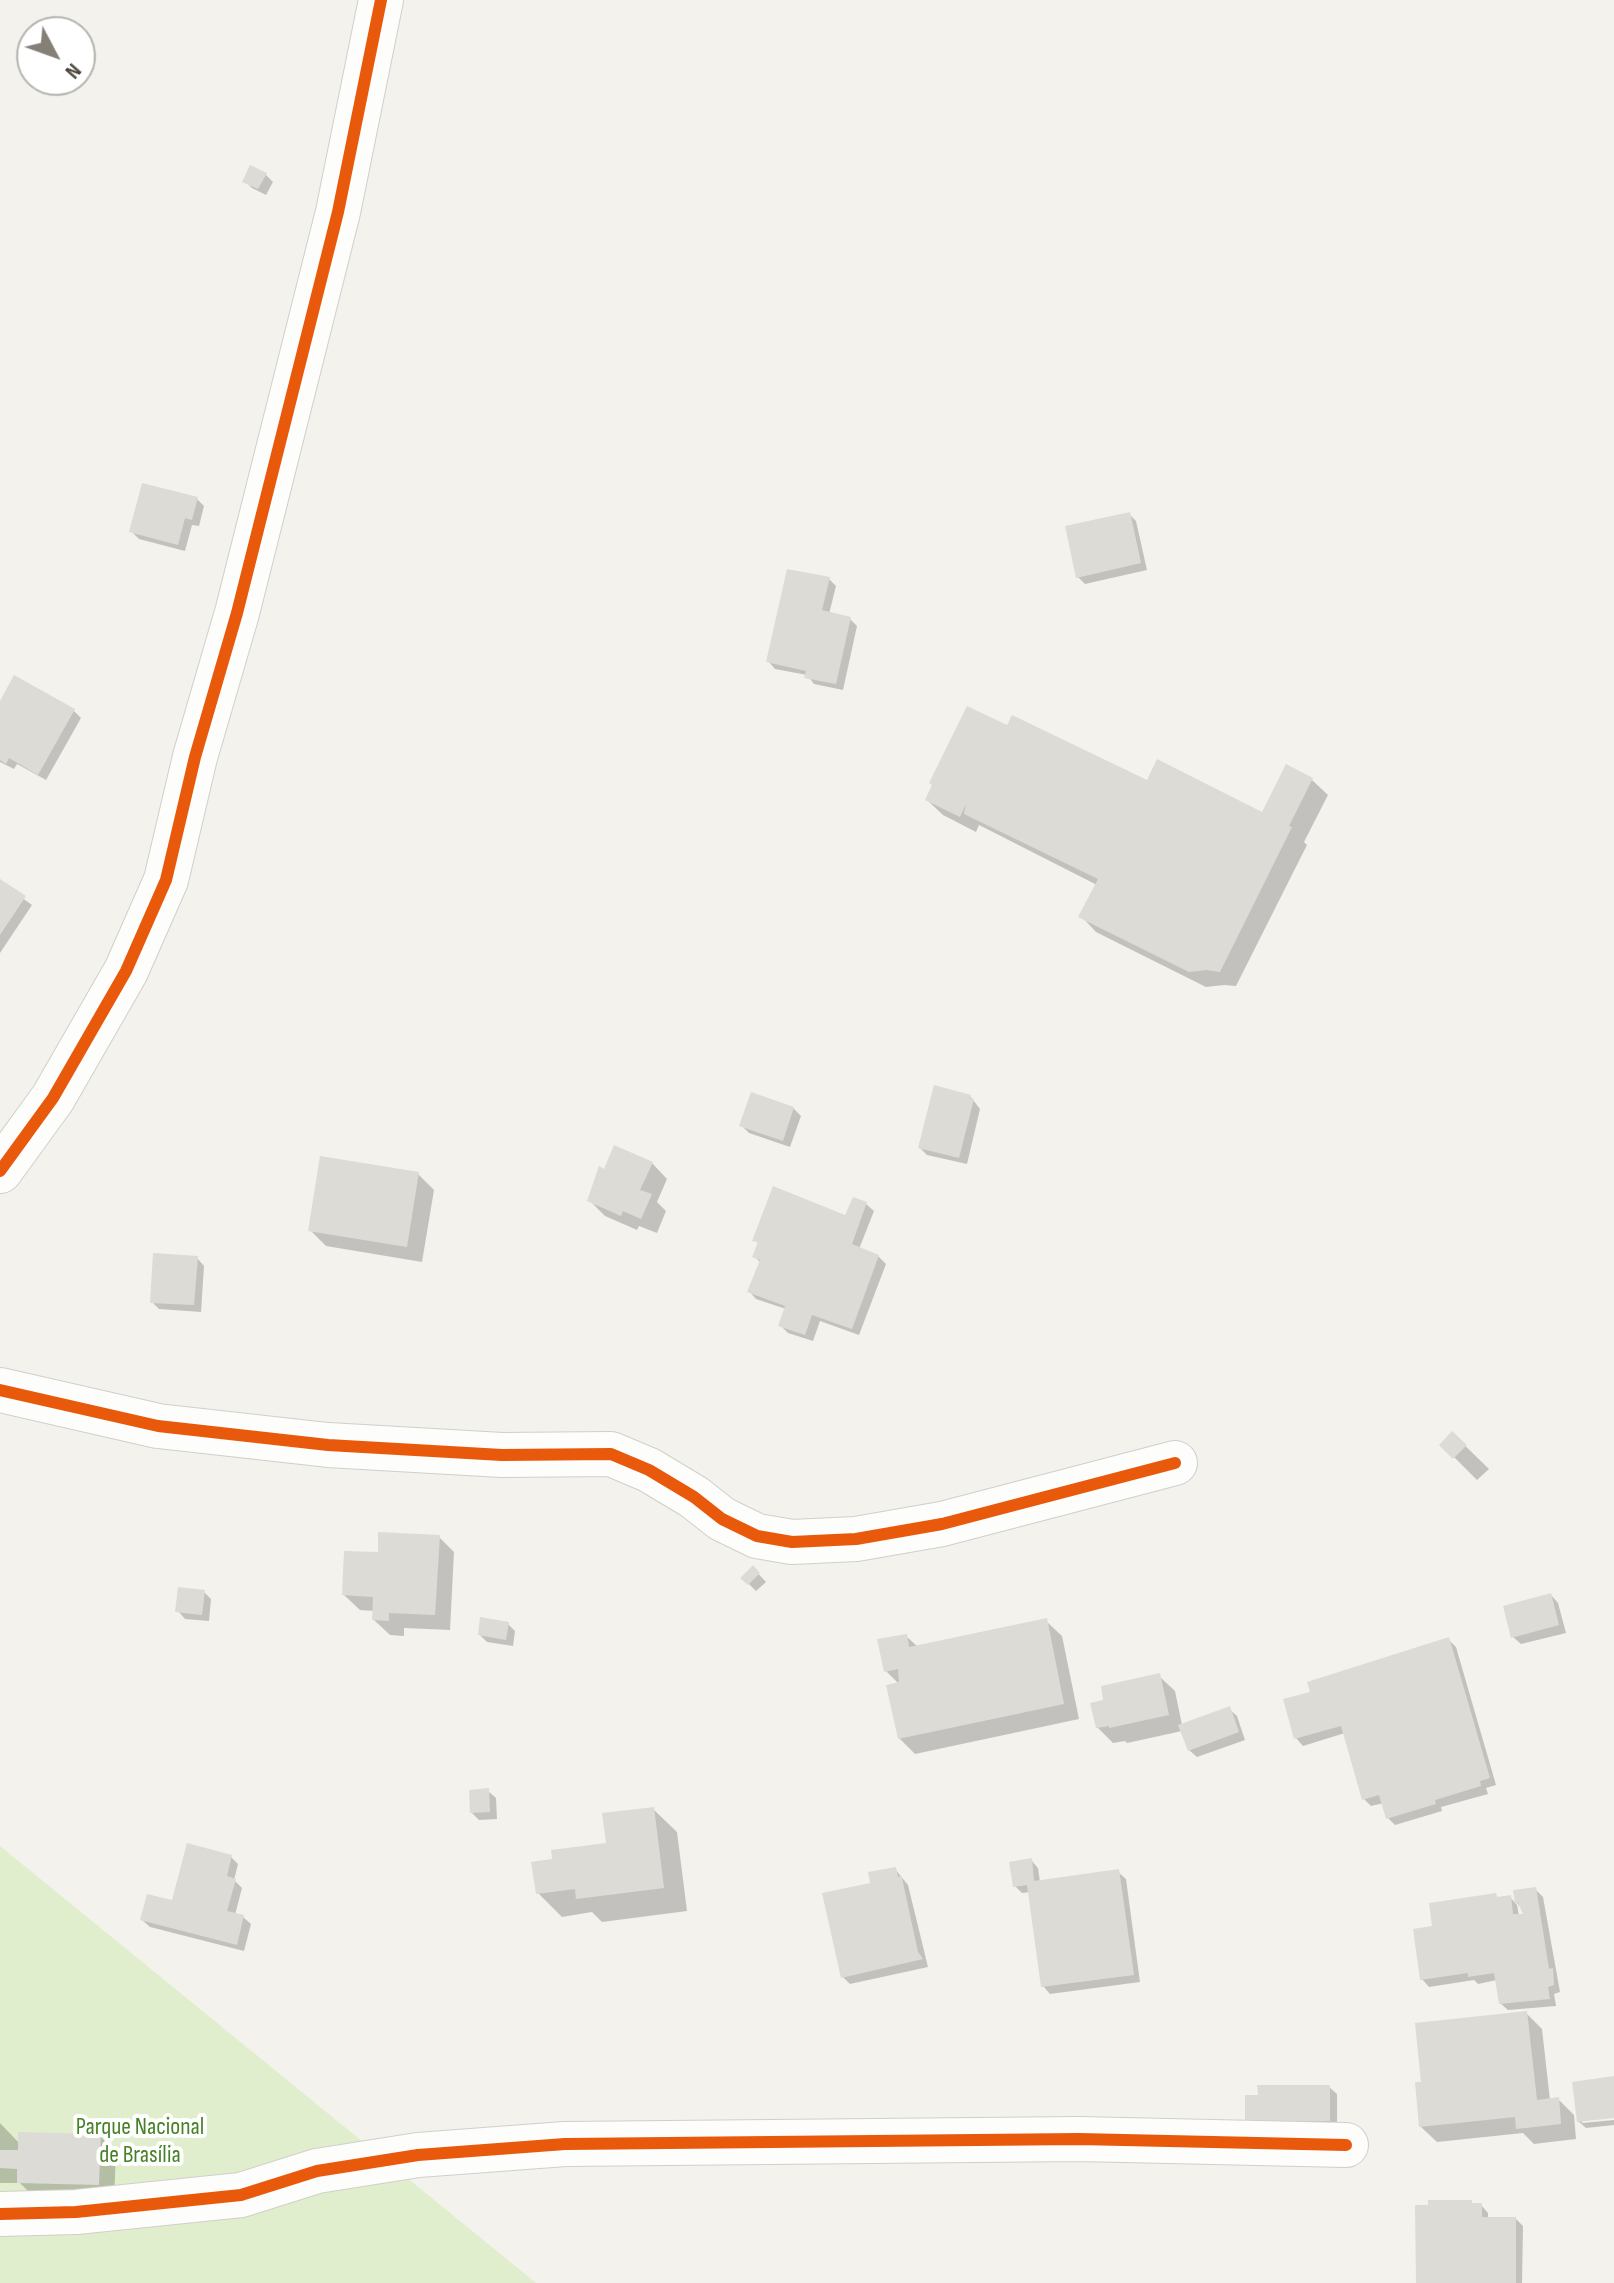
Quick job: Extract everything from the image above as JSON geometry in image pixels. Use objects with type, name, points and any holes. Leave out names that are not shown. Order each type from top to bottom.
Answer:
[{"type":"street","points":[[0,1171],[53,1098],[126,971],[166,880],[195,757],[237,613],[338,212],[381,0]]},
{"type":"street","points":[[0,1390],[158,1426],[328,1445],[502,1455],[611,1454],[649,1470],[694,1497],[722,1519],[757,1536],[792,1542],[856,1539],[942,1524],[1175,1463]]},
{"type":"street","points":[[0,2214],[76,2212],[241,2195],[317,2171],[418,2155],[565,2144],[1079,2139],[1346,2145]]},
{"type":"green space","name":"Parque Nacional de Brasília","points":[[0,1846],[536,2283],[0,2283]]},
{"type":"building","points":[[250,165],[267,173],[258,189],[242,182]]},
{"type":"building","points":[[142,483],[198,497],[192,520],[185,518],[178,545],[129,532]]},
{"type":"building","points":[[1130,512],[1141,563],[1076,578],[1065,526]]},
{"type":"building","points":[[787,569],[830,577],[822,610],[851,617],[836,684],[804,678],[806,671],[766,662]]},
{"type":"building","points":[[14,675],[75,709],[38,775],[9,758],[6,764],[0,760],[0,701]]},
{"type":"building","points":[[967,706],[1007,725],[1012,715],[1147,780],[1157,759],[1262,812],[1286,764],[1313,778],[1220,972],[1189,972],[1078,917],[1098,879],[964,814],[966,804],[960,817],[925,800],[932,785],[929,783]]},
{"type":"building","points":[[0,879],[26,896],[0,935]]},
{"type":"building","points":[[934,1085],[971,1095],[970,1098],[974,1099],[959,1158],[918,1148]]},
{"type":"building","points":[[751,1092],[794,1107],[783,1141],[739,1126]]},
{"type":"building","points":[[614,1145],[653,1162],[640,1190],[652,1194],[641,1219],[623,1211],[621,1216],[587,1201],[599,1166],[604,1169]]},
{"type":"building","points":[[320,1156],[419,1172],[407,1247],[308,1231]]},
{"type":"building","points":[[773,1186],[845,1215],[853,1197],[867,1202],[852,1244],[879,1255],[852,1329],[812,1315],[805,1335],[778,1326],[785,1306],[747,1292],[760,1260],[752,1257],[758,1242],[752,1241]]},
{"type":"building","points":[[153,1253],[198,1256],[194,1305],[150,1303]]},
{"type":"building","points":[[1452,1431],[1467,1445],[1453,1459],[1439,1445]]},
{"type":"building","points":[[378,1532],[440,1535],[435,1615],[389,1613],[389,1621],[372,1620],[373,1597],[342,1595],[344,1551],[378,1552]]},
{"type":"building","points":[[753,1565],[760,1573],[748,1585],[740,1578]]},
{"type":"building","points":[[178,1587],[205,1590],[202,1615],[175,1612]]},
{"type":"building","points":[[1551,1593],[1559,1625],[1511,1638],[1503,1606]]},
{"type":"building","points":[[480,1617],[509,1622],[506,1640],[478,1635]]},
{"type":"building","points":[[1047,1618],[1064,1704],[898,1739],[886,1685],[899,1682],[898,1669],[884,1672],[877,1639],[907,1634],[909,1647]]},
{"type":"building","points":[[1449,1637],[1490,1778],[1480,1781],[1481,1786],[1435,1800],[1436,1804],[1386,1819],[1379,1795],[1362,1800],[1341,1726],[1294,1739],[1283,1699],[1310,1692],[1307,1682]]},
{"type":"building","points":[[1160,1673],[1169,1715],[1096,1728],[1090,1703],[1103,1700],[1101,1686]]},
{"type":"building","points":[[1230,1706],[1239,1732],[1188,1751],[1178,1725]]},
{"type":"building","points":[[489,1788],[490,1812],[470,1813],[469,1790]]},
{"type":"building","points":[[654,1807],[664,1888],[576,1899],[575,1889],[536,1894],[531,1862],[552,1859],[551,1850],[606,1843],[602,1813]]},
{"type":"building","points":[[187,1843],[232,1855],[227,1876],[236,1879],[227,1911],[244,1915],[237,1945],[140,1920],[147,1894],[172,1900]]},
{"type":"building","points":[[1032,1858],[1034,1881],[1119,1869],[1134,1975],[1041,1987],[1027,1885],[1013,1887],[1009,1862]]},
{"type":"building","points":[[896,1867],[898,1877],[902,1876],[918,1952],[923,1959],[841,1978],[822,1893],[870,1883],[868,1872]]},
{"type":"building","points":[[1536,1887],[1549,1969],[1553,1968],[1554,1985],[1548,1987],[1550,1999],[1499,2004],[1494,1973],[1468,1977],[1468,1973],[1420,1980],[1413,1929],[1432,1926],[1429,1903],[1496,1893],[1497,1897],[1511,1895],[1513,1914],[1523,1914],[1518,1903],[1515,1904],[1513,1890]]},
{"type":"building","points":[[1527,2011],[1537,2100],[1559,2097],[1561,2124],[1516,2129],[1515,2117],[1419,2127],[1415,2082],[1421,2082],[1415,2023]]},
{"type":"building","points":[[1614,2076],[1614,2118],[1577,2122],[1572,2082]]},
{"type":"building","points":[[1257,2085],[1330,2085],[1330,2121],[1245,2121],[1245,2095],[1258,2095]]},
{"type":"building","points":[[18,2132],[101,2134],[99,2185],[17,2183],[17,2169],[0,2168],[0,2150],[18,2150]]},
{"type":"building","points":[[1428,2200],[1472,2200],[1472,2203],[1482,2203],[1482,2217],[1516,2217],[1516,2283],[1416,2283],[1415,2205],[1428,2205]]},
{"type":"cycle path","points":[[0,1171],[53,1098],[126,971],[166,880],[195,757],[237,613],[338,212],[381,0]]},
{"type":"cycle path","points":[[0,1390],[158,1426],[328,1445],[502,1455],[611,1454],[649,1470],[694,1497],[722,1519],[757,1536],[792,1542],[856,1539],[942,1524],[1175,1463]]},
{"type":"cycle path","points":[[0,2214],[76,2212],[241,2195],[317,2171],[418,2155],[565,2144],[1079,2139],[1346,2145]]}]
